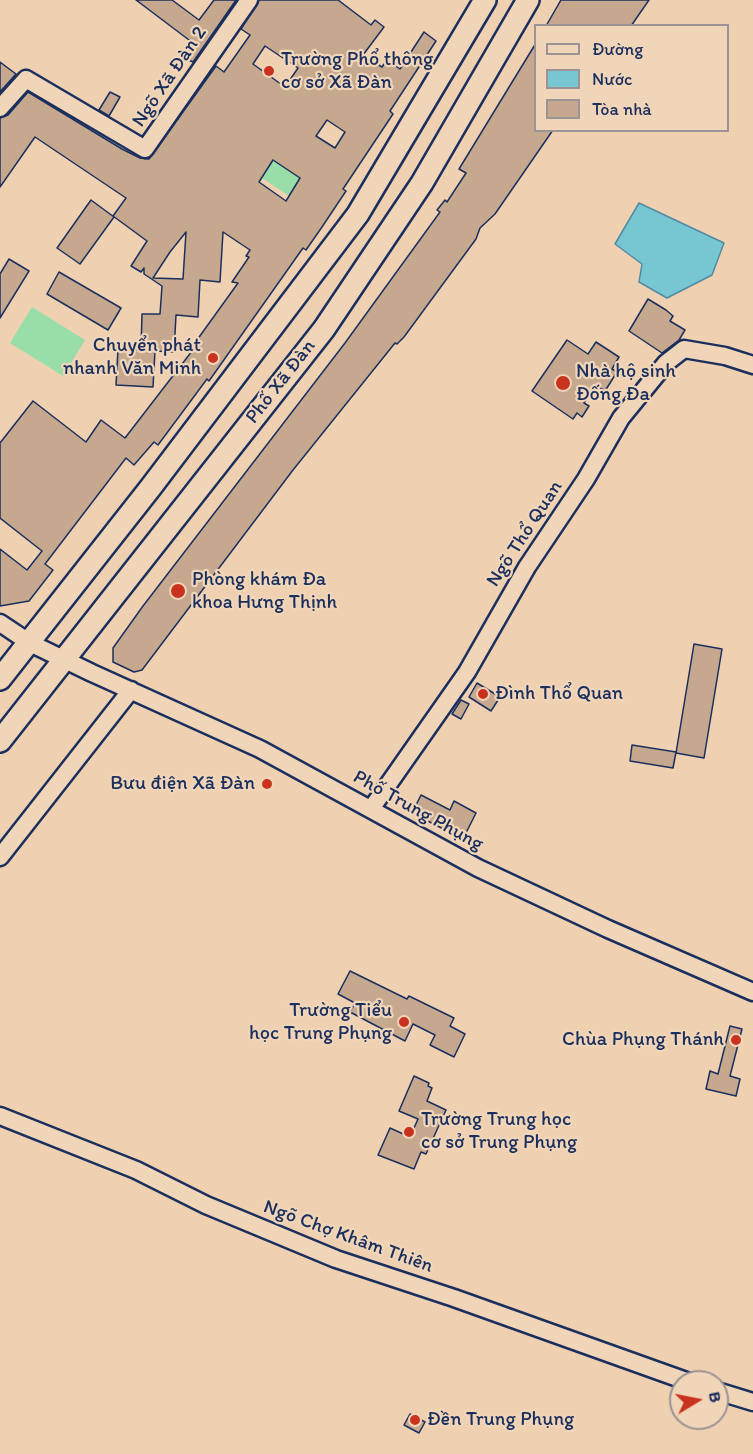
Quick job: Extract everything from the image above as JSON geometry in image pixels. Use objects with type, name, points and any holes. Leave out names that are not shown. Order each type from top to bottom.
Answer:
[{"type":"main road","name":"Phố Xã Đàn","points":[[0,679],[30,643],[358,214],[485,0]]},
{"type":"main road","name":"Phố Xã Đàn","points":[[0,741],[347,295],[422,183],[528,0]]},
{"type":"street","name":"Ngõ Xã Đàn 2","points":[[0,108],[26,79],[145,149],[249,0]]},
{"type":"street","name":"Ngõ Thổ Quan","points":[[371,809],[467,672],[527,567],[586,479],[621,418],[666,363],[684,349],[725,356],[753,365]]},
{"type":"street","name":"Phố Trung Phụng","points":[[0,623],[30,643],[65,660],[260,749],[478,868],[608,929],[753,992]]},
{"type":"street","points":[[0,857],[130,690]]},
{"type":"street","name":"Ngõ Chợ Khâm Thiên","points":[[0,1116],[136,1170],[206,1205],[336,1259],[454,1298],[669,1375]]},
{"type":"street","points":[[729,1395],[753,1402]]},
{"type":"green space","points":[[273,160],[300,178],[289,196],[262,178]]},
{"type":"green space","points":[[32,307],[85,340],[63,376],[10,343]]},
{"type":"water","points":[[639,203],[724,243],[712,275],[667,298],[639,282],[642,264],[615,244]]},
{"type":"building","points":[[136,0],[172,0],[199,20],[214,0],[236,0],[193,62],[184,58],[193,43]]},
{"type":"building","points":[[259,0],[338,0],[371,25],[375,20],[384,27],[363,55],[382,67],[387,60],[400,69],[424,32],[436,41],[390,111],[393,114],[343,189],[346,191],[322,227],[306,250],[303,248],[209,381],[207,379],[158,445],[154,442],[134,465],[126,458],[45,564],[53,570],[29,601],[0,606],[0,549],[27,570],[42,551],[0,518],[0,443],[33,401],[86,442],[101,420],[125,438],[199,342],[197,340],[238,283],[232,282],[249,257],[246,256],[250,250],[223,232],[220,282],[200,280],[198,317],[176,315],[174,352],[155,351],[153,387],[116,385],[118,349],[141,350],[142,314],[160,314],[162,286],[144,274],[144,268],[141,272],[131,266],[147,241],[113,216],[126,198],[35,137],[0,187],[0,118],[8,115],[28,92],[122,149],[140,158],[149,159],[216,66],[224,72],[250,35],[241,29]],"holes":[[[265,46],[298,68],[285,87],[253,64]],[[327,120],[345,132],[335,148],[316,136]],[[273,160],[300,178],[286,201],[259,182]],[[186,232],[183,279],[153,278]]]},
{"type":"building","points":[[561,0],[649,0],[632,24],[547,24]]},
{"type":"building","points":[[534,46],[534,132],[552,132],[495,214],[480,228],[476,239],[404,337],[397,344],[395,343],[293,470],[142,670],[134,672],[113,662],[113,648],[143,606],[345,343],[440,212],[437,210],[445,200],[447,202],[466,173],[459,169]]},
{"type":"building","points":[[0,62],[16,74],[0,92]]},
{"type":"building","points":[[110,92],[120,97],[109,116],[99,110]]},
{"type":"building","points":[[91,200],[114,217],[80,264],[57,248]]},
{"type":"building","points":[[9,259],[29,271],[0,318],[0,274]]},
{"type":"building","points":[[59,272],[121,308],[108,330],[47,294]]},
{"type":"building","points":[[648,299],[666,310],[673,316],[670,321],[685,330],[679,340],[662,353],[629,331]]},
{"type":"building","points":[[567,340],[588,354],[596,342],[619,357],[612,369],[617,372],[605,391],[596,385],[584,403],[589,406],[582,417],[577,413],[573,419],[532,391]]},
{"type":"building","points":[[694,644],[722,649],[704,758],[676,753]]},
{"type":"building","name":"Đình Thổ Quan","points":[[477,683],[500,697],[491,711],[469,697]]},
{"type":"building","points":[[461,700],[469,704],[461,719],[452,714]]},
{"type":"building","points":[[632,745],[676,752],[673,768],[630,761]]},
{"type":"building","points":[[421,795],[450,810],[454,801],[476,813],[463,839],[412,813]]},
{"type":"building","name":"Trường Tiểu học Trung Phụng","points":[[350,971],[407,999],[409,996],[454,1018],[450,1026],[465,1034],[454,1057],[430,1045],[435,1035],[413,1024],[405,1041],[350,1012],[355,1003],[338,994]]},
{"type":"building","points":[[730,1026],[742,1029],[730,1076],[740,1079],[736,1096],[706,1089],[710,1071],[718,1074]]},
{"type":"building","points":[[414,1076],[429,1083],[428,1086],[432,1088],[427,1101],[446,1110],[426,1154],[421,1152],[414,1169],[378,1155],[390,1128],[410,1137],[418,1119],[399,1111]]},
{"type":"building","name":"Đền Trung Phụng","points":[[410,1414],[425,1422],[419,1433],[404,1425]]},
{"type":"place","name":"Trường Phổ thông cơ sở Xã Đàn","points":[[269,71]]},
{"type":"place","name":"Chuyển phát nhanh Văn Minh","points":[[213,358]]},
{"type":"place","name":"Nhà hộ sinh Đống Đa","points":[[563,383]]},
{"type":"place","name":"Phòng khám Đa khoa Hưng Thịnh","points":[[178,591]]},
{"type":"place","name":"Đình Thổ Quan","points":[[483,694]]},
{"type":"place","name":"Bưu điện Xã Đàn","points":[[267,784]]},
{"type":"place","name":"Trường Tiểu học Trung Phụng","points":[[404,1022]]},
{"type":"place","name":"Chùa Phụng Thánh","points":[[736,1040]]},
{"type":"place","name":"Trường Trung học cơ sở Trung Phụng","points":[[409,1132]]},
{"type":"place","name":"Đền Trung Phụng","points":[[415,1420]]}]
